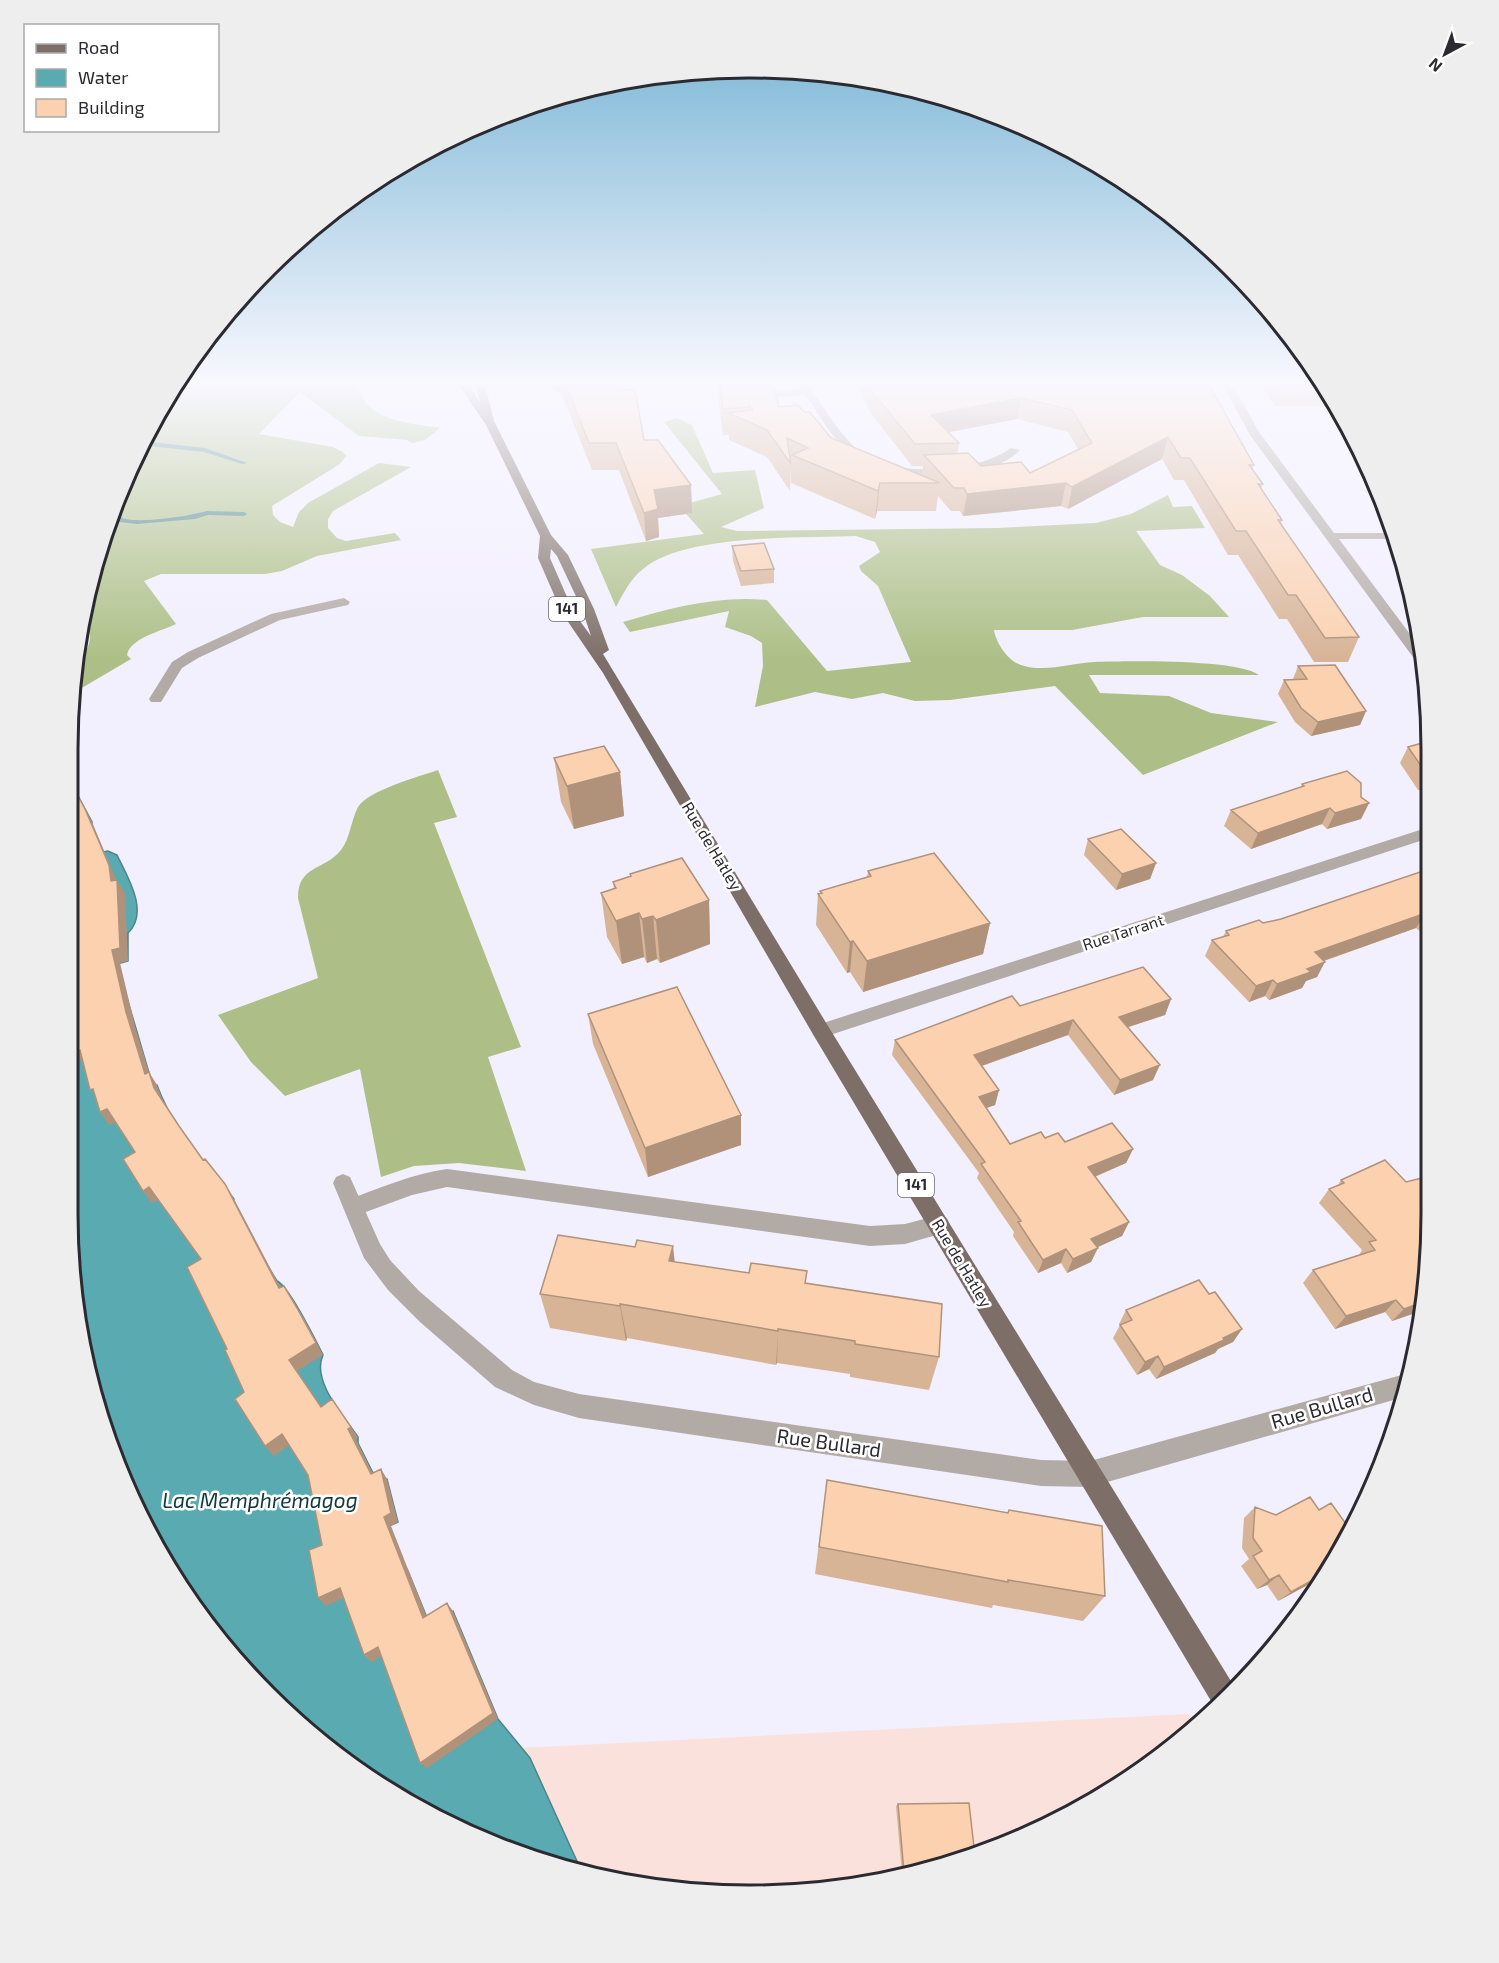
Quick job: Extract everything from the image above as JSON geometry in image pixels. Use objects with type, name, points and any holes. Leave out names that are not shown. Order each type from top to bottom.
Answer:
[{"type":"main road","name":"Rue de Hatley","points":[[517,477],[546,536],[562,555],[588,609],[610,673]]},
{"type":"main road","name":"Rue de Hatley","points":[[546,536],[544,558],[568,613],[610,673],[821,1031],[1221,1691]]},
{"type":"street","points":[[1286,477],[1413,647]]},
{"type":"street","points":[[1329,536],[1386,536]]},
{"type":"street","points":[[156,699],[177,665],[193,655],[276,617],[344,602]]},
{"type":"street","name":"Rue Tarrant","points":[[821,1031],[1421,835]]},
{"type":"street","points":[[355,1207],[408,1186],[447,1178],[870,1236],[905,1234],[939,1225]]},
{"type":"street","name":"Rue Bullard","points":[[343,1183],[372,1252],[386,1272],[493,1372],[530,1394],[613,1412],[1041,1473],[1090,1474],[1398,1387]]},
{"type":"shaded area","points":[[1189,1714],[1191,1718],[1123,1772],[1046,1816],[1006,1834],[923,1862],[881,1872],[793,1884],[706,1884],[618,1872],[578,1862],[530,1758],[522,1748]]},
{"type":"green space","points":[[136,477],[320,477],[272,506],[273,515],[280,522],[293,527],[299,512],[308,503],[355,477],[394,477],[333,511],[328,519],[328,528],[337,538],[346,541],[395,533],[401,540],[317,556],[282,571],[265,574],[161,574],[144,581],[176,624],[134,644],[127,655],[131,659],[81,688],[101,576],[114,534]]},
{"type":"green space","points":[[708,477],[757,477],[764,508],[721,527],[737,531],[997,528],[1096,523],[1131,514],[1168,495],[1173,507],[1192,506],[1205,528],[1136,531],[1160,565],[1182,575],[1210,596],[1229,617],[1143,617],[1072,630],[994,630],[997,640],[1012,660],[1030,667],[1049,668],[1094,662],[1154,661],[1228,666],[1247,670],[1259,675],[1089,675],[1100,693],[1169,696],[1211,713],[1278,722],[1143,775],[1055,686],[950,700],[915,701],[883,693],[852,699],[815,692],[755,707],[763,666],[762,643],[751,636],[725,627],[729,611],[630,632],[623,622],[712,601],[767,600],[827,671],[911,662],[878,586],[861,571],[859,566],[880,552],[875,542],[856,536],[744,540],[686,549],[661,558],[643,569],[631,582],[616,607],[591,549],[704,534],[679,506],[722,494]]},
{"type":"green space","points":[[438,770],[457,817],[434,823],[521,1047],[488,1057],[526,1171],[459,1163],[414,1166],[381,1177],[360,1069],[285,1096],[251,1062],[218,1015],[318,978],[298,898],[302,880],[341,850],[358,807],[364,801],[383,790]]},
{"type":"water","name":"Lac Memphrémagog","points":[[78,796],[92,822],[103,852],[108,851],[117,855],[131,883],[137,905],[137,915],[128,933],[128,961],[117,964],[152,1083],[157,1085],[181,1131],[234,1199],[228,1202],[277,1281],[295,1302],[323,1355],[320,1365],[321,1376],[331,1398],[358,1437],[358,1443],[374,1475],[387,1479],[398,1522],[385,1528],[408,1571],[430,1625],[453,1611],[498,1719],[530,1758],[578,1862],[493,1834],[453,1816],[376,1772],[341,1746],[275,1688],[217,1622],[191,1587],[147,1510],[129,1470],[101,1387],[91,1345],[79,1257]]},
{"type":"building","points":[[629,477],[685,477],[691,485],[654,490],[658,509],[644,513]]},
{"type":"building","points":[[844,477],[925,477],[940,483],[880,483],[878,491]]},
{"type":"building","points":[[944,477],[1092,477],[1072,487],[1066,483],[967,494],[964,488],[954,488]]},
{"type":"building","points":[[1202,477],[1258,477],[1263,484],[1258,484],[1282,520],[1278,520],[1359,637],[1325,638],[1296,595],[1288,595],[1246,531],[1236,531]]},
{"type":"building","points":[[764,543],[774,569],[741,571],[732,546]]},
{"type":"building","points":[[1335,665],[1366,711],[1318,722],[1301,708],[1284,680],[1307,679],[1298,666]]},
{"type":"building","points":[[1421,743],[1421,766],[1408,747]]},
{"type":"building","points":[[604,746],[620,772],[567,786],[554,758]]},
{"type":"building","points":[[1347,771],[1361,783],[1361,797],[1369,803],[1335,813],[1330,808],[1258,833],[1231,810],[1304,786],[1302,784]]},
{"type":"building","points":[[78,796],[109,865],[111,881],[117,880],[120,948],[112,950],[126,1012],[145,1074],[149,1072],[154,1088],[179,1126],[203,1160],[205,1159],[225,1184],[279,1288],[284,1286],[297,1308],[316,1343],[289,1360],[321,1407],[332,1399],[351,1427],[348,1429],[371,1474],[381,1469],[391,1513],[384,1517],[423,1618],[447,1603],[493,1713],[420,1763],[378,1647],[364,1655],[340,1588],[318,1598],[309,1550],[322,1545],[308,1475],[282,1434],[265,1446],[235,1399],[244,1392],[225,1350],[227,1349],[187,1267],[201,1259],[149,1187],[143,1191],[123,1159],[135,1152],[107,1109],[100,1112],[93,1089],[90,1090],[80,1050],[78,1051]]},
{"type":"building","points":[[1121,829],[1156,863],[1122,874],[1088,839]]},
{"type":"building","points":[[934,853],[990,923],[867,961],[853,941],[850,942],[818,894],[822,893],[820,891],[871,876],[868,871]]},
{"type":"building","points":[[682,858],[709,900],[656,920],[653,916],[642,919],[639,913],[616,921],[601,893],[616,888],[613,882],[631,876],[630,874]]},
{"type":"building","points":[[1421,872],[1421,915],[1315,952],[1325,962],[1307,969],[1311,972],[1277,984],[1273,980],[1256,986],[1212,940],[1229,935],[1226,931],[1259,920],[1263,923]]},
{"type":"building","points":[[1143,967],[1171,999],[1119,1017],[1160,1065],[1120,1080],[1073,1020],[974,1055],[999,1090],[979,1097],[1010,1144],[1041,1132],[1045,1138],[1058,1133],[1065,1142],[1112,1123],[1133,1149],[1088,1167],[1129,1222],[1091,1239],[1098,1248],[1073,1259],[1066,1249],[1043,1260],[1018,1222],[1021,1221],[981,1164],[985,1162],[895,1040],[1012,996],[1020,1006]]},
{"type":"building","points":[[677,987],[741,1115],[645,1148],[588,1014]]},
{"type":"building","points":[[1385,1160],[1406,1182],[1421,1178],[1420,1257],[1414,1305],[1404,1309],[1396,1300],[1346,1316],[1313,1270],[1375,1250],[1369,1242],[1376,1240],[1329,1189],[1344,1183],[1341,1180]]},
{"type":"building","points":[[558,1235],[635,1247],[637,1240],[673,1246],[669,1261],[749,1273],[751,1263],[807,1271],[805,1283],[942,1304],[939,1357],[855,1344],[855,1341],[778,1329],[778,1331],[620,1304],[620,1306],[540,1294]]},
{"type":"building","points":[[1199,1280],[1209,1294],[1215,1292],[1242,1329],[1223,1338],[1224,1340],[1164,1367],[1158,1356],[1145,1362],[1120,1325],[1132,1320],[1126,1310]]},
{"type":"building","points":[[827,1480],[1008,1513],[1009,1510],[1102,1526],[1105,1596],[1008,1580],[1008,1582],[819,1547]]},
{"type":"building","points":[[1310,1497],[1319,1510],[1331,1503],[1345,1523],[1312,1580],[1291,1592],[1279,1575],[1269,1580],[1253,1556],[1262,1551],[1253,1538],[1255,1507],[1276,1515]]},
{"type":"building","points":[[969,1803],[974,1846],[904,1867],[898,1804]]},
{"type":"waterway","points":[[119,519],[137,522],[195,517],[207,513],[244,514]]}]
